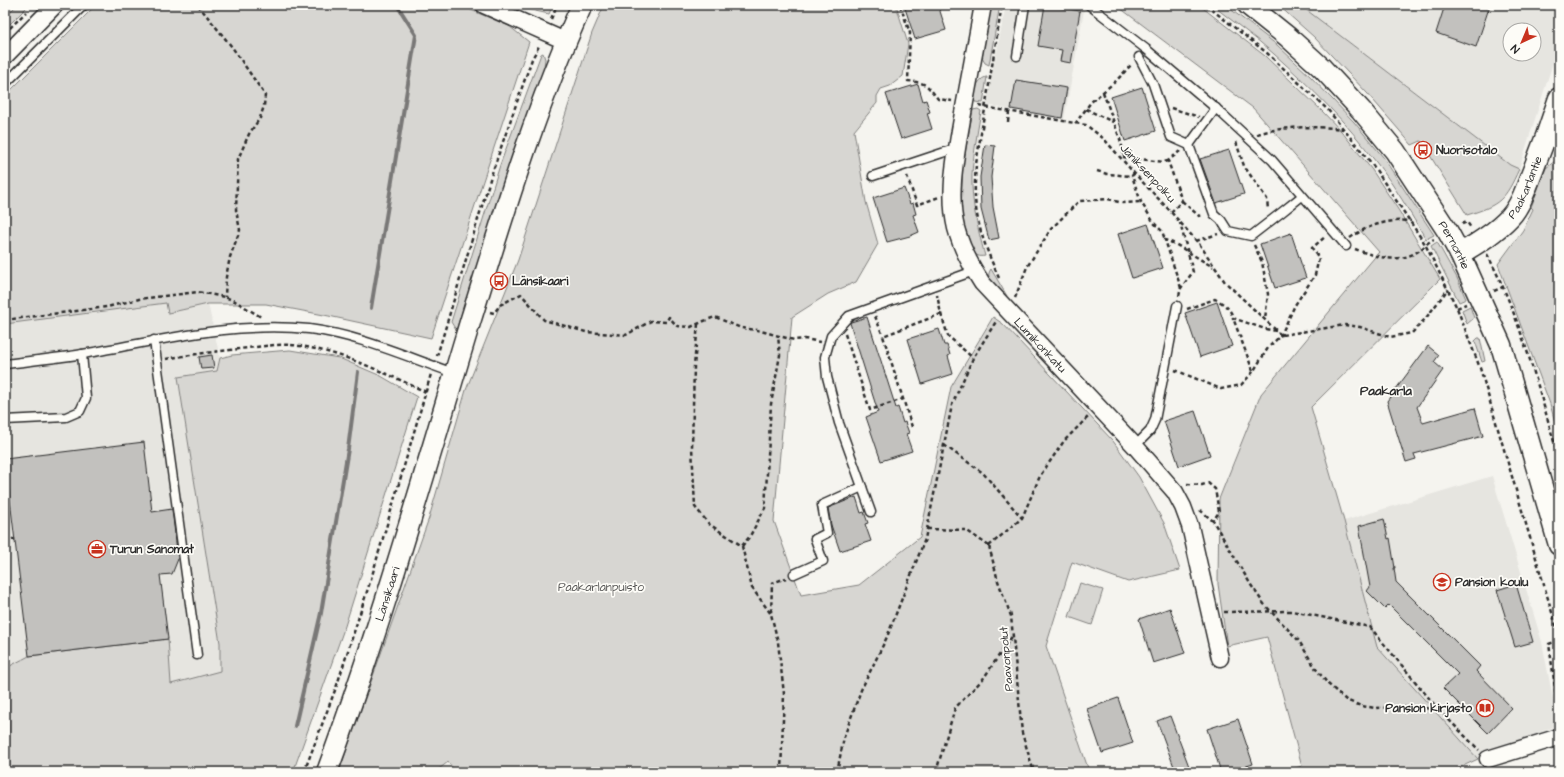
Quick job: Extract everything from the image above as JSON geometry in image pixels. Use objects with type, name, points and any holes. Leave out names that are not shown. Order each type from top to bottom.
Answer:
[{"type":"street","points":[[5,56],[55,5]]},
{"type":"street","points":[[484,5],[565,41]]},
{"type":"street","name":"Länsikaari","points":[[327,772],[379,624],[497,231],[525,147],[565,41],[582,5]]},
{"type":"street","name":"Lumikonkatu","points":[[982,5],[960,102],[953,180],[953,205],[956,227],[962,245],[974,271],[982,283],[1009,304],[1175,492],[1183,507],[1190,526],[1220,658]]},
{"type":"street","name":"Pernontie","points":[[1248,5],[1288,37],[1322,68],[1361,110],[1395,151],[1428,200],[1460,254],[1501,345],[1559,545]]},
{"type":"street","name":"Paakarlantie","points":[[1460,254],[1480,242],[1499,227],[1510,217],[1518,206],[1542,148],[1559,98]]},
{"type":"street","points":[[1488,759],[1559,737]]},
{"type":"lane","points":[[5,84],[84,5]]},
{"type":"lane","points":[[1016,56],[1025,5]]},
{"type":"lane","points":[[1089,5],[1146,49],[1216,108],[1272,160],[1344,245]]},
{"type":"lane","points":[[1139,56],[1153,84],[1171,137],[1189,145],[1214,214],[1221,220],[1228,231],[1251,236],[1302,196]]},
{"type":"lane","points":[[1189,145],[1216,108]]},
{"type":"lane","points":[[873,176],[957,148]]},
{"type":"lane","points":[[871,512],[839,423],[826,377],[824,357],[831,336],[849,316],[974,271]]},
{"type":"lane","points":[[1135,446],[1150,431],[1156,420],[1176,310]]},
{"type":"lane","points":[[5,364],[82,354],[154,340],[210,332],[275,326],[311,329],[339,335],[455,373]]},
{"type":"lane","points":[[154,340],[197,656]]},
{"type":"lane","points":[[5,420],[66,417],[80,411],[86,398],[82,354]]},
{"type":"lane","points":[[794,574],[822,561],[815,539],[827,533],[822,505],[862,487]]},
{"type":"path","points":[[198,5],[232,48],[265,95],[264,106],[260,118],[249,134],[238,158],[236,210],[240,230],[230,256],[226,277],[225,297]]},
{"type":"path","points":[[304,772],[337,685],[371,579],[491,176],[532,59],[557,5]]},
{"type":"path","name":"Jäniksenpolku","points":[[900,5],[910,33],[908,81],[922,82],[932,90],[938,99],[1086,125],[1104,139],[1133,175],[1179,221],[1196,241],[1225,282],[1281,335]]},
{"type":"path","points":[[1000,282],[986,248],[976,208],[974,184],[984,107],[1002,5]]},
{"type":"path","points":[[1206,5],[1267,53],[1328,110],[1372,164],[1412,222],[1425,244],[1448,288],[1480,368],[1559,636]]},
{"type":"path","points":[[5,33],[27,10]]},
{"type":"path","points":[[1075,124],[1091,102],[1116,81],[1139,56]]},
{"type":"path","points":[[1103,92],[1124,156]]},
{"type":"path","points":[[1161,105],[1208,120]]},
{"type":"path","points":[[1086,109],[1114,122]]},
{"type":"path","points":[[1008,122],[1009,112]]},
{"type":"path","points":[[1268,223],[1267,199],[1244,166],[1235,139],[1243,134],[1309,127],[1344,129]]},
{"type":"path","points":[[1124,156],[1163,162],[1168,161],[1189,145]]},
{"type":"path","points":[[1121,159],[1124,156]]},
{"type":"path","points":[[1168,161],[1182,201],[1199,216],[1214,214]]},
{"type":"path","points":[[903,166],[917,205],[942,196]]},
{"type":"path","points":[[1097,171],[1107,174],[1133,175],[1140,202],[1154,223],[1162,231],[1181,288]]},
{"type":"path","points":[[837,772],[844,737],[861,690],[887,637],[925,539],[952,405],[972,358],[998,318],[1009,304],[1013,302],[1026,267],[1051,229],[1079,201],[1108,199],[1122,203],[1140,202]]},
{"type":"path","points":[[1171,212],[1182,201]]},
{"type":"path","points":[[1344,245],[1358,233],[1380,223],[1400,220],[1412,222]]},
{"type":"path","points":[[1179,221],[1189,252],[1193,272],[1181,288],[1176,310],[1214,299],[1223,303],[1232,313],[1253,372]]},
{"type":"path","points":[[1196,241],[1228,231]]},
{"type":"path","points":[[1165,366],[1221,389],[1241,385],[1253,372],[1268,348],[1281,335],[1295,306],[1315,275],[1319,258],[1312,248],[1332,231]]},
{"type":"path","points":[[1251,236],[1262,262],[1268,294],[1264,320]]},
{"type":"path","points":[[1165,240],[1189,252],[1215,268]]},
{"type":"path","points":[[1344,245],[1389,259],[1414,254],[1422,249],[1425,244]]},
{"type":"path","points":[[1490,260],[1503,287],[1524,343],[1559,459]]},
{"type":"path","points":[[935,285],[941,314],[948,336],[972,358]]},
{"type":"path","points":[[1281,335],[1345,326],[1360,327],[1390,337],[1412,333],[1426,318],[1448,288]]},
{"type":"path","points":[[5,320],[94,309],[139,300],[198,292],[225,297],[235,301],[275,326]]},
{"type":"path","points":[[489,312],[494,313],[500,305],[521,294],[544,320],[586,332],[626,335],[652,321],[666,322],[669,317],[677,326],[691,327],[715,318],[741,328],[757,330],[794,340],[806,339],[829,343]]},
{"type":"path","points":[[872,307],[883,336],[912,427]]},
{"type":"path","points":[[883,336],[941,314]]},
{"type":"path","points":[[1233,318],[1264,329],[1277,331]]},
{"type":"path","points":[[842,323],[870,410],[903,399]]},
{"type":"path","points":[[698,324],[694,380],[692,447],[695,507],[709,524],[742,546],[752,588],[771,614]]},
{"type":"path","points":[[742,546],[750,536],[765,508],[771,404],[780,355],[778,336]]},
{"type":"path","points":[[157,361],[212,352],[275,345],[299,346],[340,355],[376,369],[426,392]]},
{"type":"path","points":[[927,529],[966,530],[989,546],[1022,518],[1040,476],[1064,441],[1079,427]]},
{"type":"path","points":[[944,445],[983,473],[1022,518]]},
{"type":"path","points":[[1185,484],[1192,485],[1208,483],[1215,489],[1219,512],[1213,521]]},
{"type":"path","points":[[1198,509],[1213,521],[1251,585],[1270,611],[1299,641],[1316,669],[1328,684],[1346,700],[1361,706],[1376,708],[1404,707],[1438,709]]},
{"type":"path","points":[[5,537],[15,540]]},
{"type":"path","name":"Paavonpolut","points":[[989,546],[998,581],[1011,616],[1022,733],[1034,772]]},
{"type":"path","points":[[781,772],[784,694],[778,642],[771,614],[772,583],[794,574]]},
{"type":"path","points":[[1209,613],[1292,611],[1370,627],[1438,709],[1488,759]]},
{"type":"path","points":[[936,772],[955,708],[983,679],[1013,634]]},
{"type":"path","points":[[1559,640],[1549,644],[1559,709]]},
{"type":"shaded area","points":[[5,5],[17,5],[5,17]]},
{"type":"shaded area","points":[[1006,5],[1075,5],[1084,10],[1064,120],[986,105]]},
{"type":"shaded area","points":[[1300,5],[1559,5],[1559,44],[1519,169],[1510,165]]},
{"type":"shaded area","points":[[166,302],[168,313],[208,304],[220,358],[217,371],[178,377],[220,643],[302,743],[293,772],[5,772],[5,324]]},
{"type":"shaded area","name":"Pansion koulu","points":[[1492,476],[1542,642],[1558,725],[1478,759],[1377,647],[1344,521]]},
{"type":"green space","points":[[17,5],[29,5],[5,29],[5,17]]},
{"type":"green space","points":[[96,5],[459,5],[509,26],[529,42],[431,338],[266,304],[208,304],[168,313],[166,303],[5,324],[5,96]]},
{"type":"green space","points":[[508,5],[553,5],[549,14]]},
{"type":"green space","name":"Paakarlanpuisto","points":[[604,5],[896,5],[908,44],[903,76],[890,86],[881,89],[877,96],[877,103],[854,131],[866,202],[878,244],[856,282],[828,294],[792,317],[774,521],[801,595],[859,585],[920,537],[951,387],[993,317],[1003,324],[1113,441],[1139,477],[1164,523],[1180,570],[1128,582],[1072,562],[1046,646],[1089,771],[1091,772],[456,772],[448,762],[435,772],[339,772],[429,518],[466,390],[518,260],[592,33]]},
{"type":"green space","points":[[991,5],[1000,5],[989,65],[985,63],[982,58]]},
{"type":"green space","points":[[1116,5],[1199,5],[1265,56],[1342,132],[1372,170],[1399,211],[1440,279],[1311,407],[1344,521],[1377,647],[1478,759],[1450,772],[1282,772],[1302,766],[1267,637],[1227,646],[1218,584],[1219,499],[1261,394],[1379,252],[1253,108]]},
{"type":"green space","points":[[1212,5],[1225,5],[1277,45],[1310,76],[1354,122],[1383,157],[1434,235],[1426,239],[1383,171],[1353,133],[1328,106],[1266,47]]},
{"type":"green space","points":[[1278,5],[1300,5],[1510,165],[1519,169],[1505,195],[1487,208],[1467,215],[1421,141],[1412,145],[1367,93],[1314,37]]},
{"type":"green space","points":[[543,53],[545,59],[543,74],[456,330],[451,322],[500,165],[541,54]]},
{"type":"green space","points":[[986,77],[983,103],[975,102],[976,87],[980,81]]},
{"type":"green space","points":[[978,109],[981,111],[973,163],[972,186],[977,222],[985,256],[978,256],[973,251],[965,228],[961,210],[963,164],[973,110]]},
{"type":"green space","points":[[1559,158],[1559,437],[1550,404],[1498,264],[1523,230],[1533,209],[1531,207],[1546,168]]},
{"type":"green space","points":[[1437,242],[1457,278],[1466,299],[1459,302],[1431,246]]},
{"type":"green space","points":[[991,269],[1007,296],[1005,299],[990,281],[989,273]]},
{"type":"green space","points":[[1470,306],[1474,318],[1467,324],[1462,310]]},
{"type":"green space","points":[[1480,338],[1485,361],[1482,362],[1475,341]]},
{"type":"green space","points":[[290,350],[339,358],[381,376],[417,397],[345,626],[293,772],[10,772],[8,667],[29,656],[168,639],[171,684],[220,671],[220,643],[178,377],[217,371],[220,358],[232,355]]},
{"type":"green space","points":[[1080,583],[1103,590],[1092,625],[1069,617]]},
{"type":"building","points":[[904,5],[938,5],[946,30],[915,39]]},
{"type":"building","points":[[1045,5],[1057,5],[1056,7],[1080,11],[1071,63],[1060,61],[1062,50],[1038,46]]},
{"type":"building","points":[[1445,5],[1490,5],[1476,47],[1436,33]]},
{"type":"building","points":[[1016,80],[1067,88],[1062,118],[1011,109]]},
{"type":"building","points":[[918,84],[923,101],[926,100],[930,112],[927,113],[932,129],[901,139],[886,94]]},
{"type":"building","points":[[1142,87],[1156,131],[1125,141],[1111,97]]},
{"type":"building","points":[[985,145],[995,146],[991,177],[993,207],[999,238],[989,240],[981,209],[980,177]]},
{"type":"building","points":[[1229,150],[1244,194],[1216,203],[1200,159]]},
{"type":"building","points":[[904,188],[910,204],[913,203],[916,214],[913,215],[919,232],[887,242],[873,198]]},
{"type":"building","points":[[1148,224],[1163,268],[1132,278],[1118,234]]},
{"type":"building","points":[[1291,233],[1306,278],[1275,288],[1260,244]]},
{"type":"building","points":[[1217,302],[1232,346],[1200,357],[1185,313]]},
{"type":"building","points":[[867,317],[896,408],[898,407],[903,423],[905,422],[909,433],[906,434],[912,451],[881,461],[866,417],[878,412],[850,323]]},
{"type":"building","points":[[939,329],[944,345],[947,345],[950,355],[948,356],[953,374],[922,384],[908,339]]},
{"type":"building","points":[[1428,346],[1439,355],[1434,362],[1443,370],[1417,407],[1423,423],[1475,408],[1483,436],[1414,454],[1416,459],[1406,462],[1387,401]]},
{"type":"building","points":[[212,355],[214,368],[201,369],[199,357]]},
{"type":"building","points":[[1195,411],[1210,455],[1179,466],[1164,421]]},
{"type":"building","name":"Turun Sanomat","points":[[144,442],[152,512],[172,509],[178,559],[172,574],[160,575],[168,639],[29,656],[5,459]]},
{"type":"building","points":[[856,497],[861,513],[864,512],[868,523],[865,524],[871,541],[840,551],[831,525],[828,508]]},
{"type":"building","points":[[1384,519],[1388,539],[1390,538],[1396,582],[1480,666],[1476,671],[1512,708],[1488,733],[1443,688],[1458,674],[1389,605],[1385,609],[1367,591],[1370,587],[1359,526]]},
{"type":"building","points":[[1516,584],[1533,642],[1515,647],[1497,590]]},
{"type":"building","points":[[1170,608],[1185,653],[1153,663],[1139,619]]},
{"type":"building","points":[[1118,698],[1133,743],[1102,753],[1087,709]]},
{"type":"building","points":[[1170,716],[1190,769],[1182,772],[1176,772],[1157,721]]},
{"type":"building","points":[[1238,719],[1253,764],[1227,772],[1221,772],[1207,729]]},
{"type":"waterway","points":[[371,308],[416,35],[397,5]]},
{"type":"waterway","points":[[295,726],[321,613],[348,449],[358,372]]},
{"type":"place","name":"Nuorisotalo","points":[[1423,150]]},
{"type":"place","name":"Länsikaari","points":[[499,281]]},
{"type":"place","name":"Turun Sanomat","points":[[97,549]]},
{"type":"place","name":"Pansion koulu","points":[[1442,582]]},
{"type":"place","name":"Pansion kirjasto","points":[[1485,708]]},
{"type":"district","name":"Paakarla","points":[[1386,390]]}]
